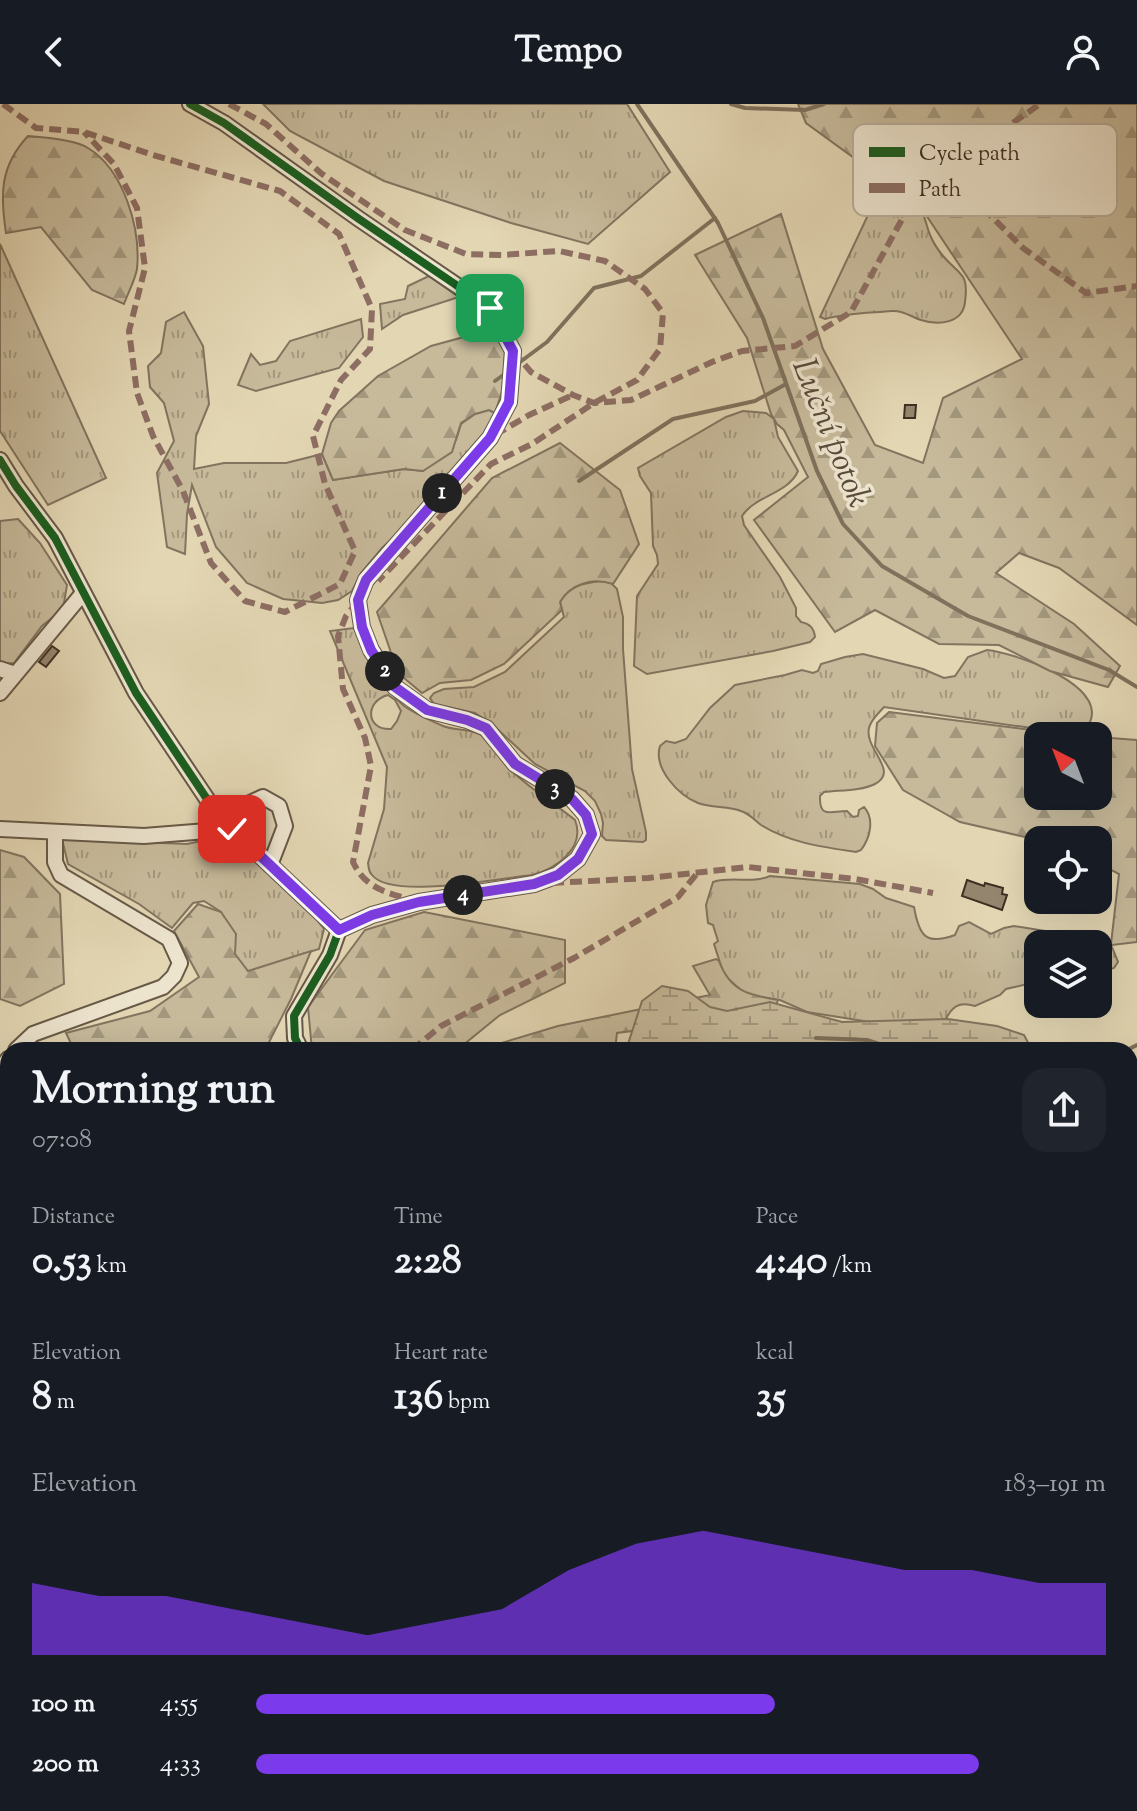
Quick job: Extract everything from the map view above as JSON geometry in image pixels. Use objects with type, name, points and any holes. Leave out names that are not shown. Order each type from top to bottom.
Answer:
[{"type":"street","points":[[190,104],[224,123],[490,308],[513,351],[509,402],[490,438],[366,580],[358,600],[362,627],[371,650],[395,687],[427,710],[486,728],[515,764],[572,799],[586,815],[592,834],[578,859],[558,875],[534,884],[419,902],[372,915],[339,930],[330,955],[294,1016],[297,1042]]},
{"type":"street","points":[[0,460],[55,538],[136,693],[211,805],[232,829],[339,930]]},
{"type":"street","points":[[0,693],[83,593]]},
{"type":"street","points":[[0,669],[15,674]]},
{"type":"street","points":[[232,829],[242,807],[263,797],[279,806],[285,826],[270,865]]},
{"type":"street","points":[[0,829],[144,836],[232,829]]},
{"type":"street","points":[[24,1042],[33,1034],[163,987],[174,976],[180,963],[169,939],[61,875],[55,862],[55,832]]},
{"type":"green space","points":[[263,104],[627,104],[670,172],[588,244],[511,223],[384,181],[290,131]]},
{"type":"green space","points":[[798,104],[1137,104],[1137,625],[1059,568],[1019,553],[996,573],[1074,624],[1120,666],[1108,687],[1050,671],[999,645],[939,644],[875,610],[835,632],[754,520],[808,477],[784,430],[771,414],[747,338],[695,255],[781,214],[823,349],[875,445],[923,463],[943,398],[1022,359],[927,216],[1117,216],[1117,124],[853,124],[853,157],[806,123]]},
{"type":"green space","points":[[28,136],[83,145],[101,158],[120,185],[133,219],[138,253],[136,273],[124,304],[92,290],[41,227],[6,233],[4,181],[12,158]]},
{"type":"green space","points":[[868,216],[923,216],[936,246],[966,285],[963,309],[960,315],[949,321],[935,323],[896,311],[820,317]]},
{"type":"green space","points":[[0,244],[106,478],[48,505],[0,431]]},
{"type":"green space","points":[[429,276],[459,297],[403,315],[382,329],[380,304],[405,299],[408,286]]},
{"type":"green space","points":[[184,312],[203,346],[209,404],[196,436],[194,469],[224,463],[286,463],[322,454],[333,480],[404,469],[423,471],[456,440],[461,424],[475,414],[489,410],[495,413],[470,457],[382,548],[361,573],[352,591],[338,600],[322,603],[283,599],[247,583],[216,547],[192,485],[185,554],[167,547],[157,473],[174,441],[164,403],[150,387],[148,366],[161,353],[166,322]]},
{"type":"green space","points":[[361,319],[363,337],[339,368],[256,391],[238,385],[251,354],[260,365],[276,361],[290,341]]},
{"type":"green space","points":[[493,329],[505,348],[503,388],[495,413],[489,410],[475,414],[461,423],[452,452],[423,471],[404,469],[333,480],[322,454],[331,423],[339,411],[378,376],[431,346]]},
{"type":"green space","points":[[743,411],[766,413],[774,419],[778,437],[798,471],[787,485],[755,503],[742,516],[744,525],[780,577],[796,608],[796,616],[811,627],[815,637],[810,642],[773,651],[647,674],[634,666],[637,596],[658,564],[653,546],[651,493],[638,468],[726,417]]},
{"type":"green space","points":[[560,443],[620,490],[639,544],[613,584],[590,582],[570,591],[560,602],[562,610],[504,664],[471,680],[440,683],[422,693],[398,673],[377,612],[492,478]]},
{"type":"green space","points":[[18,519],[40,543],[67,585],[63,609],[42,626],[14,663],[0,664],[0,521]]},
{"type":"green space","points":[[611,583],[617,589],[623,617],[632,769],[646,832],[643,842],[606,840],[602,836],[601,814],[595,801],[585,791],[535,764],[492,724],[475,713],[434,704],[430,698],[444,689],[474,687],[505,672],[564,617],[560,602],[568,592],[582,584]]},
{"type":"green space","points":[[354,628],[382,679],[404,706],[443,726],[484,737],[514,774],[575,820],[576,840],[567,856],[550,868],[532,875],[448,886],[401,886],[383,882],[372,875],[368,863],[384,809],[387,767],[330,631]],"holes":[[[388,695],[401,711],[391,729],[376,725],[371,715],[375,703]]]},
{"type":"green space","points":[[987,650],[1015,656],[1049,670],[1079,689],[1088,700],[1092,712],[1090,722],[1024,722],[1024,727],[884,707],[869,728],[871,744],[883,766],[882,779],[869,786],[824,792],[820,796],[822,808],[827,812],[847,811],[853,817],[858,816],[859,810],[864,807],[869,817],[869,834],[861,850],[856,852],[795,840],[772,831],[741,811],[698,803],[675,787],[660,763],[660,746],[666,741],[675,743],[686,739],[710,708],[735,685],[802,670],[813,673],[818,671],[821,664],[863,654],[923,669],[944,678],[955,676],[968,657]]},
{"type":"green space","points":[[889,712],[1024,729],[1024,810],[1112,810],[1112,738],[1137,740],[1137,942],[1112,945],[1119,874],[1112,870],[1112,826],[1024,826],[1024,837],[960,822],[903,790],[875,746],[877,723]]},
{"type":"green space","points":[[233,838],[311,912],[324,929],[319,949],[247,972],[235,954],[221,912],[204,901],[193,903],[172,928],[139,904],[68,864],[62,839],[187,844]]},
{"type":"green space","points":[[0,850],[24,857],[60,894],[64,984],[20,1006],[0,999]]},
{"type":"green space","points":[[770,876],[860,884],[886,898],[914,907],[921,931],[930,938],[955,935],[959,926],[969,922],[991,934],[1014,926],[1039,930],[1024,930],[1024,985],[1006,989],[975,1006],[964,1004],[956,1007],[944,1023],[870,1022],[807,1012],[780,1000],[751,996],[724,975],[714,944],[718,941],[713,925],[708,923],[706,905],[713,882]]},
{"type":"green space","points":[[198,904],[221,912],[236,934],[235,954],[248,971],[311,951],[269,1042],[70,1042],[66,1033],[150,1011],[199,977],[174,931]]},
{"type":"green space","points":[[424,912],[565,940],[565,983],[500,1015],[467,1042],[311,1042],[308,1007],[365,930]]},
{"type":"green space","points":[[1112,947],[1118,962],[1112,969]]},
{"type":"green space","points":[[716,959],[729,979],[741,990],[778,1000],[773,1013],[617,1033],[616,1042],[505,1042],[558,1026],[710,995],[693,966]]},
{"type":"green space","points":[[662,986],[688,991],[710,1007],[727,1011],[770,1002],[842,1022],[948,1019],[997,1026],[1024,1035],[1028,1042],[629,1042],[642,1001]]},
{"type":"building","points":[[905,405],[916,405],[915,418],[904,418]]},
{"type":"building","points":[[52,646],[59,651],[46,667],[39,662]]},
{"type":"building","points":[[967,880],[1003,888],[1002,894],[1007,895],[1002,910],[962,896]]},
{"type":"waterway","name":"Luční potok","points":[[637,104],[718,223],[763,318],[817,471],[843,524],[882,566],[968,616],[1109,670],[1137,687]]},
{"type":"waterway","points":[[731,104],[745,108],[805,110],[824,104]]},
{"type":"waterway","points":[[516,365],[547,342],[594,288],[641,276],[715,218]]},
{"type":"waterway","points":[[495,381],[506,373]]},
{"type":"waterway","points":[[579,481],[673,419],[755,401],[786,384]]},
{"type":"waterway","points":[[816,1038],[873,1042]]},
{"type":"marked path","points":[[3,104],[36,128],[84,132],[280,191],[339,234],[372,309],[370,349],[341,380],[313,436],[325,484],[355,551],[340,584],[285,612],[245,601],[211,563],[183,491],[153,436],[137,393],[129,331],[145,268],[137,208],[114,164],[84,132]]},
{"type":"marked path","points":[[229,104],[266,124],[322,174],[405,230],[466,254],[559,251],[605,261],[645,289],[663,313],[660,349],[637,380],[594,403],[532,444],[491,464],[378,581]]},
{"type":"marked path","points":[[1011,124],[1040,104]]},
{"type":"marked path","points":[[513,351],[531,372],[594,403],[631,400],[742,351],[795,346],[851,312],[904,216]]},
{"type":"marked path","points":[[991,216],[1023,248],[1086,293],[1137,286]]},
{"type":"marked path","points":[[495,435],[573,395]]},
{"type":"marked path","points":[[358,601],[346,616],[338,636],[343,689],[365,738],[371,766],[353,862],[372,885],[416,901]]},
{"type":"marked path","points":[[552,883],[648,878],[748,867],[855,879],[933,893]]},
{"type":"marked path","points":[[422,1042],[441,1026],[574,958],[678,897],[699,871]]},
{"type":"cycle path","points":[[190,104],[224,123],[490,308],[513,351],[509,402],[490,438],[366,580],[358,600],[362,627],[371,650],[395,687],[427,710],[486,728],[515,764],[572,799],[586,815],[592,834],[578,859],[558,875],[534,884],[419,902],[372,915],[339,930],[330,955],[294,1016],[297,1042]]},
{"type":"cycle path","points":[[0,460],[55,538],[136,693],[211,805],[232,829],[339,930]]},
{"type":"route","points":[[232,829],[339,930],[372,915],[419,902],[534,884],[558,875],[578,859],[592,834],[586,815],[572,799],[515,764],[486,728],[427,710],[395,687],[371,650],[362,627],[358,600],[366,580],[490,438],[509,402],[513,351],[490,308]]}]
